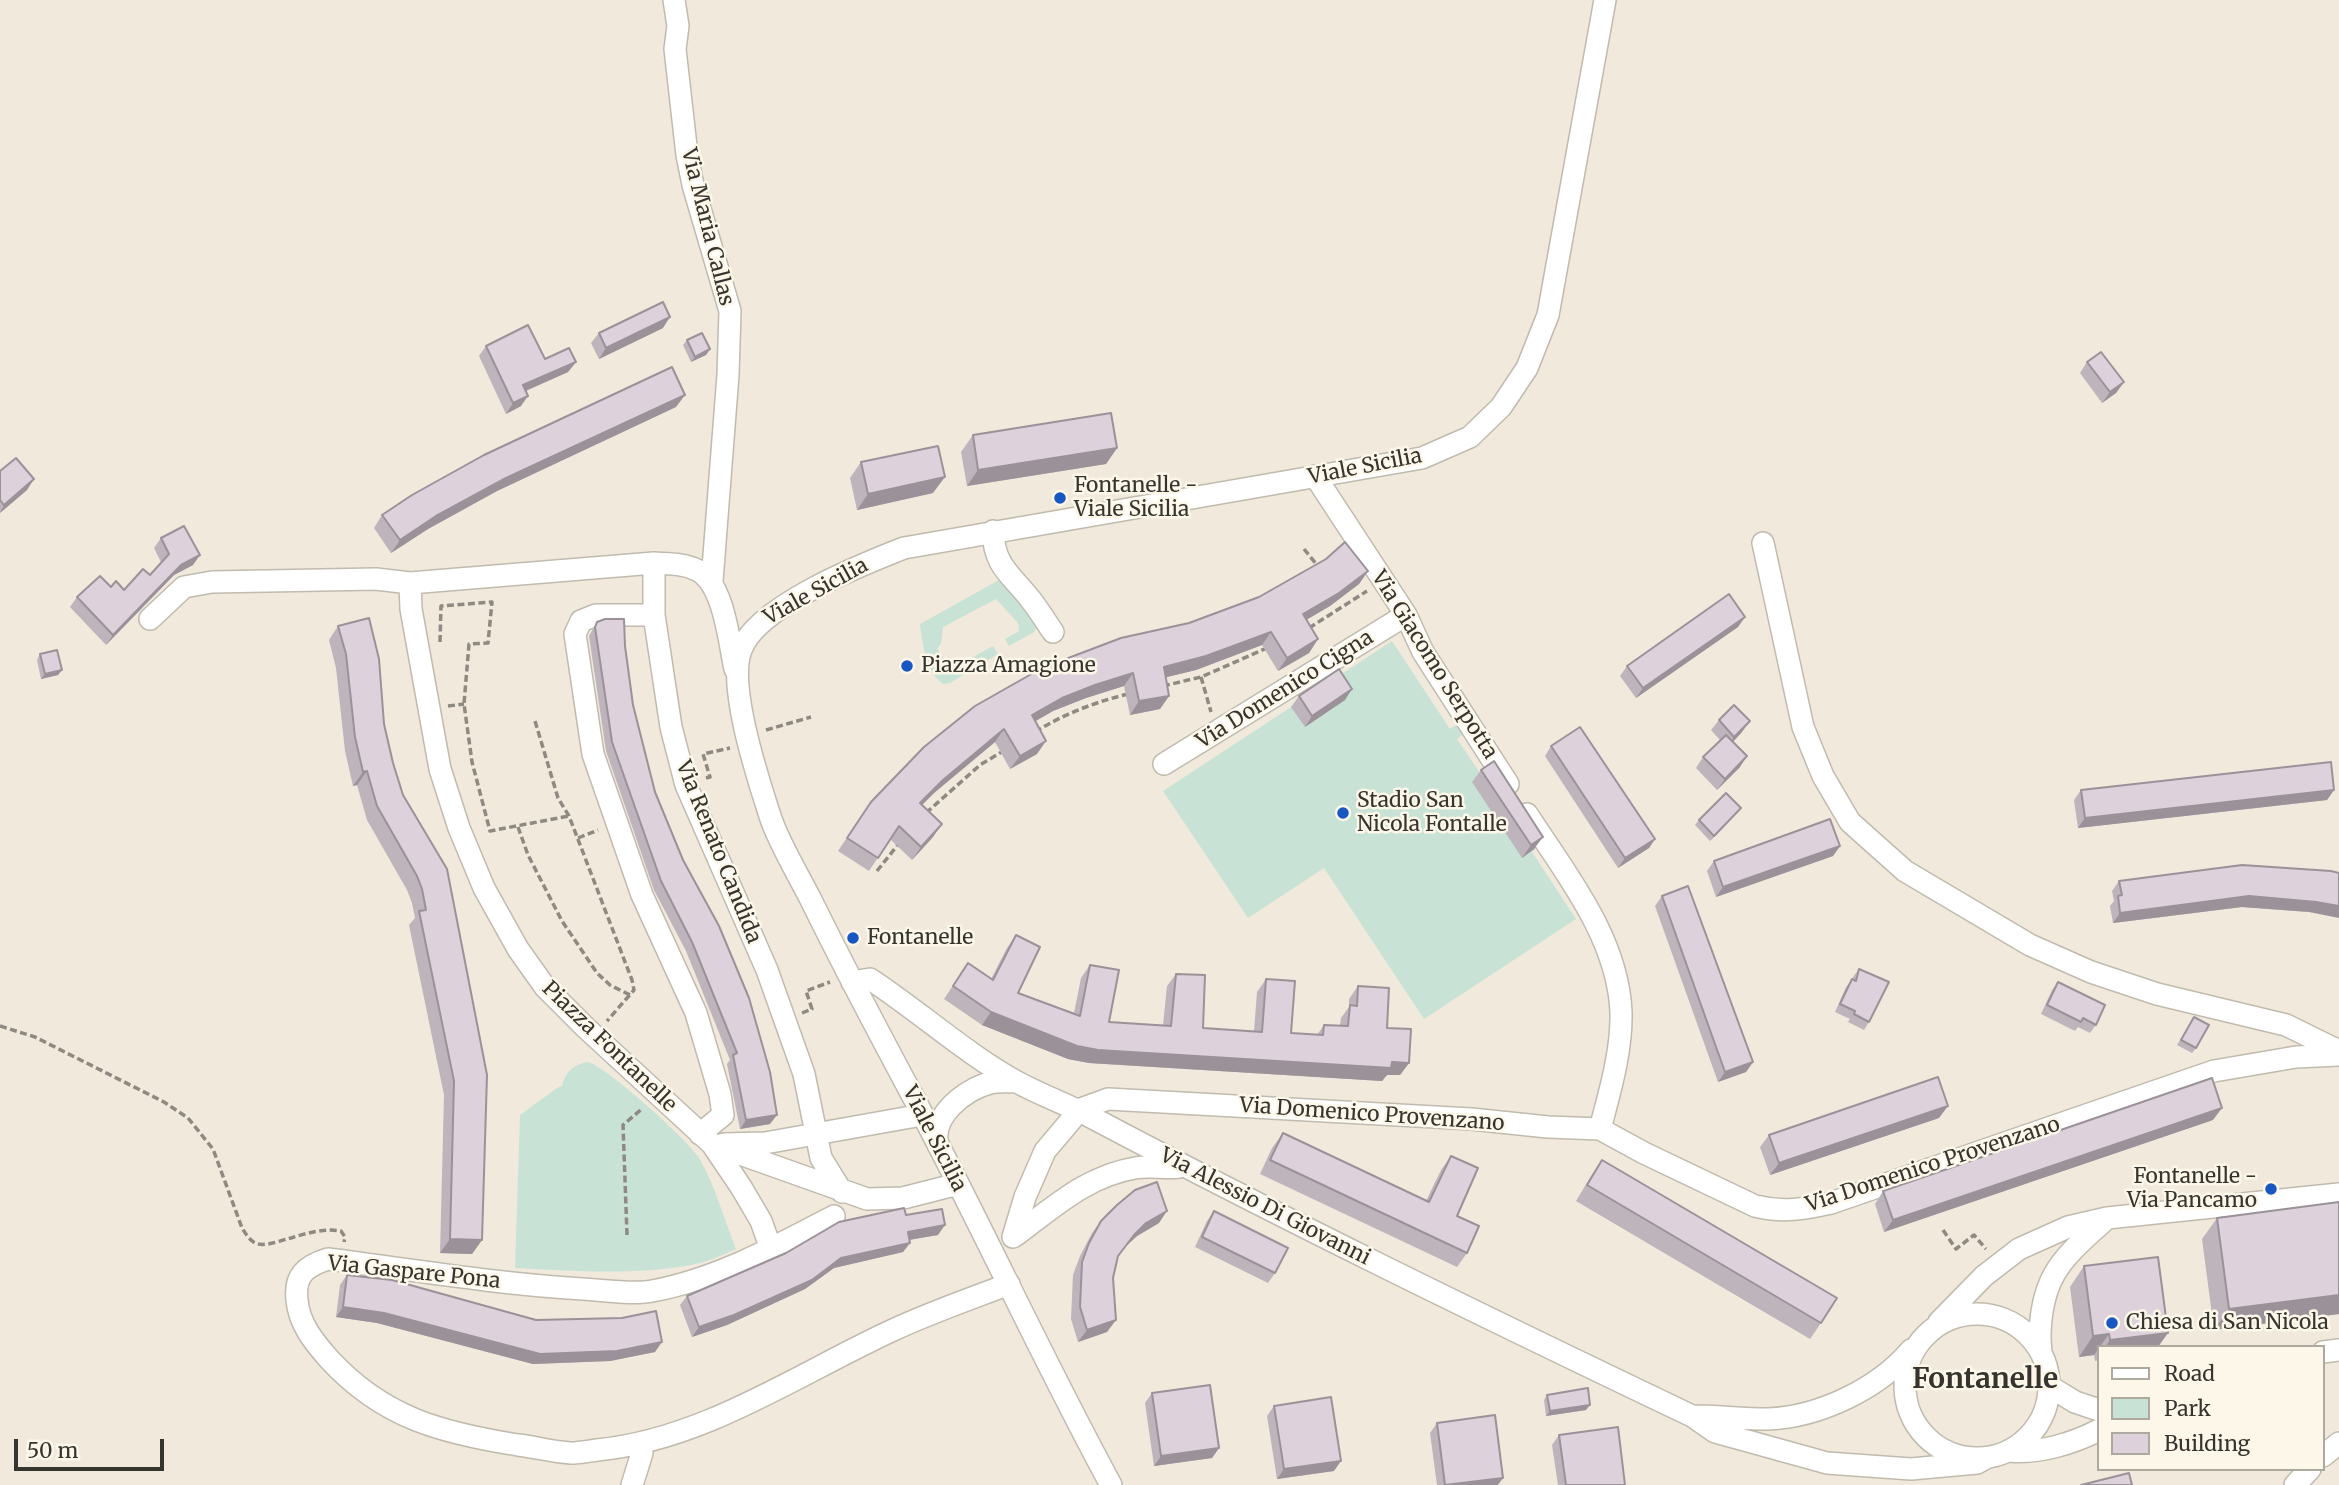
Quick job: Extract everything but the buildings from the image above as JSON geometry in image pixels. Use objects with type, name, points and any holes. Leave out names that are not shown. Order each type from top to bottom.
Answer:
[{"type":"street","name":"Via Maria Callas","points":[[674,0],[678,26],[675,48],[687,155],[693,185],[730,311],[728,375],[712,581]]},
{"type":"street","name":"Viale Sicilia","points":[[1111,1484],[850,979],[772,822],[748,739],[737,678],[741,649],[757,626],[796,599],[844,572],[904,548],[1422,458],[1470,437],[1501,407],[1527,368],[1548,316],[1605,0]]},
{"type":"street","name":"Via Giacomo Serpotta","points":[[1315,476],[1406,615],[1423,652],[1579,894],[1611,958],[1621,1013],[1614,1079],[1600,1129]]},
{"type":"street","points":[[993,531],[993,549],[1002,567],[1032,601],[1053,632]]},
{"type":"street","points":[[1763,543],[1803,727],[1823,776],[1850,822],[1905,871],[2030,945],[2081,968],[2157,995],[2286,1025],[2339,1053]]},
{"type":"street","points":[[150,619],[184,587],[212,582],[376,579],[410,583],[654,563],[684,565],[699,570],[712,581],[737,678]]},
{"type":"street","name":"Via Renato Candida","points":[[654,563],[654,615],[671,727],[686,785],[786,1018],[804,1074],[821,1158],[842,1192]]},
{"type":"street","name":"Piazza Fontanelle","points":[[410,583],[411,609],[440,769],[459,828],[484,888],[518,949],[545,987],[706,1139]]},
{"type":"street","points":[[654,615],[596,615],[580,621],[575,634],[593,754],[642,895],[696,1013],[720,1094],[723,1115],[706,1139]]},
{"type":"street","name":"Via Domenico Cigna","points":[[1164,764],[1406,615]]},
{"type":"street","name":"Via Alessio Di Giovanni","points":[[850,979],[870,979],[954,1042],[1017,1082],[1075,1114],[1450,1301],[1692,1416],[1715,1432],[1827,1463],[1911,1469],[1977,1463],[2010,1451],[2036,1428],[2043,1416],[2049,1376],[2034,1340],[2015,1324],[1998,1316],[1980,1313],[1955,1316],[1926,1334],[1900,1363],[1839,1401],[1800,1414],[1768,1419],[1692,1416]]},
{"type":"street","name":"Via Domenico Provenzano","points":[[1075,1114],[1108,1099],[1458,1118],[1600,1129],[1755,1206],[1775,1211],[1800,1210],[1831,1203],[2214,1070],[2339,1053]]},
{"type":"street","points":[[938,1148],[935,1137],[939,1125],[962,1096],[988,1083],[1017,1082]]},
{"type":"street","points":[[1016,1235],[1025,1197],[1045,1152],[1075,1114]]},
{"type":"street","points":[[706,1139],[765,1143],[922,1115]]},
{"type":"street","points":[[706,1139],[842,1192],[867,1199],[903,1198],[958,1184]]},
{"type":"street","points":[[706,1139],[754,1209],[771,1249],[834,1216]]},
{"type":"street","points":[[996,1258],[1016,1235],[1070,1194],[1103,1176],[1138,1167],[1183,1166]]},
{"type":"street","points":[[1926,1334],[1998,1265],[2019,1249],[2068,1227],[2107,1218],[2339,1194]]},
{"type":"street","points":[[2041,1352],[2039,1335],[2044,1302],[2054,1273],[2073,1250],[2107,1218]]},
{"type":"street","name":"Via Gaspare Pona","points":[[771,1249],[719,1271],[650,1292],[456,1278],[328,1259],[311,1265],[299,1278],[296,1292],[298,1311],[312,1340],[346,1378],[378,1402],[423,1424],[491,1441],[572,1453],[640,1444],[722,1415],[892,1331],[1009,1283]]},
{"type":"street","name":"Via Alessio Di Giovanni","points":[[1926,1334],[1908,1361],[1904,1381],[1906,1406],[1914,1423],[1930,1442],[1943,1451],[1967,1458],[1986,1458]]},
{"type":"street","points":[[2049,1386],[2075,1402],[2098,1410]]},
{"type":"street","name":"Via Alessio Di Giovanni","points":[[2010,1451],[2044,1449],[2098,1430]]},
{"type":"street","points":[[2325,1454],[2339,1443]]},
{"type":"street","points":[[632,1485],[642,1453],[640,1444]]},
{"type":"street","points":[[2295,1485],[2308,1471]]},
{"type":"path","points":[[1304,549],[1317,566],[1322,561]]},
{"type":"path","points":[[1309,628],[1367,591],[1364,584]]},
{"type":"path","points":[[440,652],[441,606],[492,602],[488,643],[469,644],[464,705],[472,762],[489,831],[569,816]]},
{"type":"path","points":[[1163,685],[1201,677],[1273,646]]},
{"type":"path","points":[[1201,677],[1211,712],[1222,728]]},
{"type":"path","points":[[1034,732],[1056,719],[1101,701],[1138,691]]},
{"type":"path","points":[[686,785],[710,777],[703,754],[811,717]]},
{"type":"path","points":[[535,721],[558,798],[569,816],[634,990],[594,1036]]},
{"type":"path","points":[[917,821],[980,765],[1013,746]]},
{"type":"path","points":[[518,827],[528,855],[562,921],[597,973],[610,985],[630,995]]},
{"type":"path","points":[[877,871],[901,841]]},
{"type":"path","points":[[786,1018],[812,1009],[806,991],[850,979]]},
{"type":"path","points":[[0,1026],[35,1037],[164,1102],[188,1118],[213,1149],[242,1228],[249,1238],[258,1244],[334,1230],[341,1231],[345,1237],[344,1242]]},
{"type":"path","points":[[627,1235],[623,1125],[656,1093]]},
{"type":"path","points":[[1942,1230],[1956,1249],[1974,1234],[1998,1265]]},
{"type":"green space","points":[[999,580],[1035,616],[1038,624],[1034,632],[1009,646],[1005,639],[1019,631],[1018,623],[996,599],[943,627],[941,644],[937,649],[951,669],[993,646],[998,654],[950,683],[943,684],[929,665],[920,624]]},
{"type":"green space","name":"Stadio San Nicola Fontalle","points":[[1392,641],[1450,729],[1459,723],[1466,732],[1457,739],[1526,841],[1540,845],[1532,852],[1576,919],[1424,1019],[1324,868],[1248,918],[1163,791]]},
{"type":"green space","points":[[588,1062],[612,1077],[646,1105],[692,1149],[705,1168],[736,1249],[700,1263],[656,1270],[608,1272],[515,1268],[520,1115],[562,1086],[571,1070]]},
{"type":"place","name":"Fontanelle - Viale Sicilia","points":[[1060,498]]},
{"type":"place","name":"Piazza Amagione","points":[[907,666]]},
{"type":"place","name":"Stadio San Nicola Fontalle","points":[[1343,813]]},
{"type":"place","name":"Fontanelle","points":[[853,938]]},
{"type":"place","name":"Fontanelle - Via Pancamo","points":[[2271,1189]]},
{"type":"place","name":"Chiesa di San Nicola","points":[[2112,1323]]},
{"type":"district","name":"Fontanelle","points":[[1985,1380]]}]
